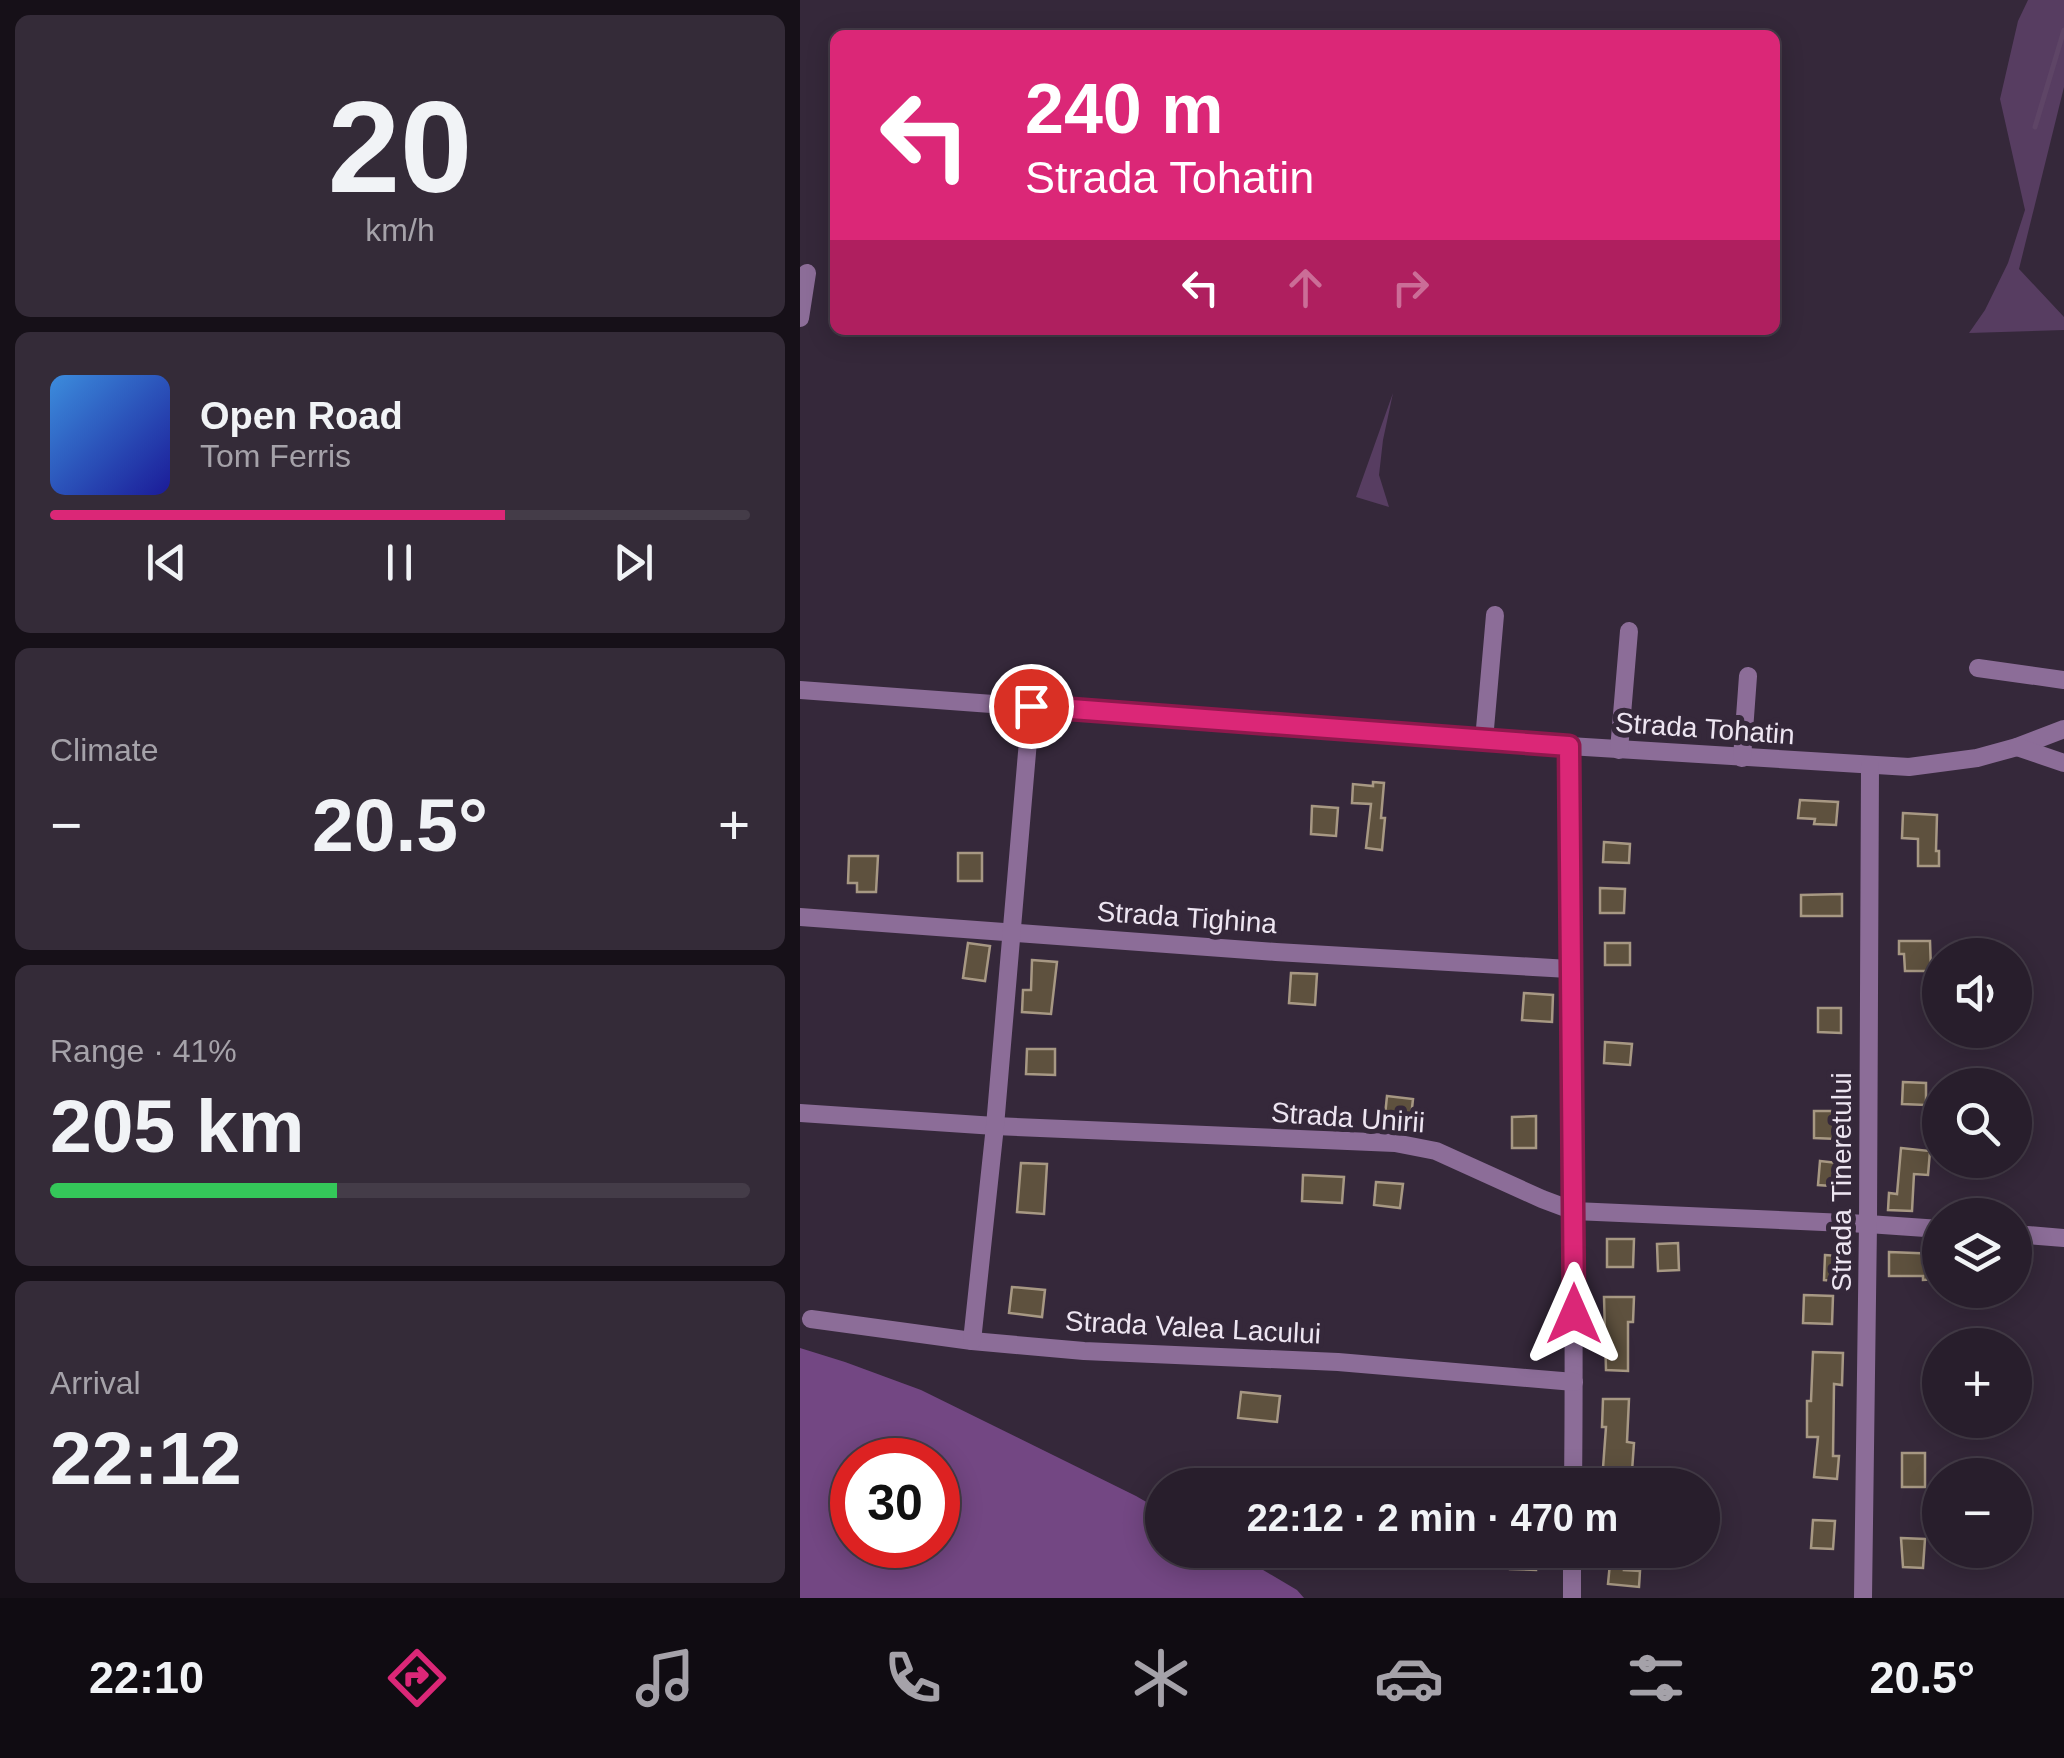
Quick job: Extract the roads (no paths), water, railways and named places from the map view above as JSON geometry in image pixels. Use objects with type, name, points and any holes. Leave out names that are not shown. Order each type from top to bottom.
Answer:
[{"type":"street","points":[[800,318],[807,273]]},
{"type":"street","points":[[1484,740],[1495,616]]},
{"type":"street","points":[[1619,750],[1628,631]]},
{"type":"street","points":[[1978,668],[2064,680]]},
{"type":"street","points":[[1742,758],[1748,676]]},
{"type":"street","name":"Strada Tohatin","points":[[800,690],[1870,766],[1942,764],[2017,747],[2064,729]]},
{"type":"street","points":[[972,1341],[995,1126],[1031,706]]},
{"type":"street","points":[[1569,746],[1573,1468]]},
{"type":"street","points":[[2017,747],[2064,763]]},
{"type":"street","name":"Strada Tineretului","points":[[1863,1598],[1870,766]]},
{"type":"street","name":"Strada Tighina","points":[[800,917],[1569,969]]},
{"type":"street","name":"Strada Unirii","points":[[800,1113],[995,1126],[1395,1143],[1436,1151],[1574,1211],[1922,1228]]},
{"type":"street","points":[[2032,1235],[2064,1238]]},
{"type":"street","name":"Strada Valea Lacului","points":[[811,1319],[972,1341],[1084,1351],[1338,1362],[1574,1382]]},
{"type":"street","points":[[1572,1568],[1572,1598]]},
{"type":"waterway","points":[[2035,127],[2064,30]]}]
